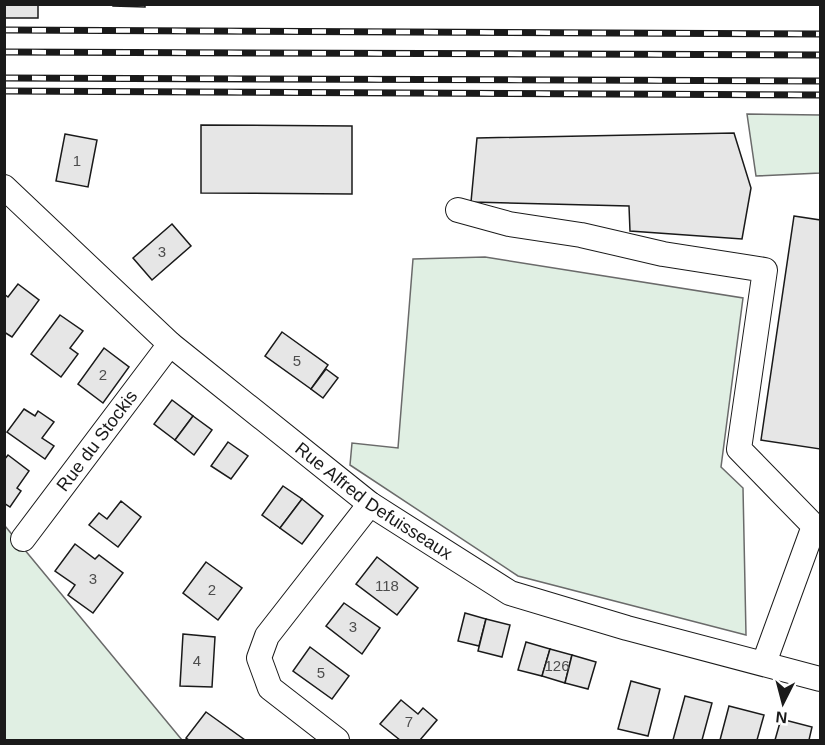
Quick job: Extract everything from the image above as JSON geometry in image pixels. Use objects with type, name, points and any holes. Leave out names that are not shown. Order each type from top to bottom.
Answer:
[{"type":"street","name":"Rue Alfred Defuisseaux","points":[[4,187],[170,344],[370,504],[510,593],[627,628],[820,679]]},
{"type":"street","points":[[458,210],[509,224],[581,235],[663,254],[765,270],[739,449],[817,525],[764,663]]},
{"type":"street","name":"Rue du Stockis","points":[[23,539],[170,344]]},
{"type":"street","points":[[337,741],[270,688],[259,658],[267,636],[370,504]]},
{"type":"green space","points":[[747,114],[820,115],[820,173],[756,176]]},
{"type":"green space","points":[[485,257],[743,298],[721,467],[743,488],[746,635],[518,576],[350,465],[352,443],[398,448],[413,259]]},
{"type":"green space","points":[[5,526],[182,740],[5,740]]},
{"type":"building","points":[[4,4],[38,4],[38,18],[4,18]]},
{"type":"building","points":[[113,4],[145,4],[145,7],[113,6]]},
{"type":"building","points":[[201,125],[352,126],[352,194],[201,193]]},
{"type":"building","points":[[734,133],[751,188],[742,239],[630,231],[629,206],[471,202],[477,138]]},
{"type":"building","points":[[65,134],[97,140],[88,187],[56,181]]},
{"type":"building","points":[[794,216],[820,220],[820,449],[761,440]]},
{"type":"building","points":[[172,224],[191,246],[152,280],[133,258]]},
{"type":"building","points":[[18,284],[39,300],[12,337],[4,332],[4,294],[8,297]]},
{"type":"building","points":[[60,315],[83,331],[70,348],[78,354],[61,377],[31,354]]},
{"type":"building","points":[[282,332],[328,365],[311,389],[265,356]]},
{"type":"building","points":[[104,348],[129,367],[103,403],[78,384]]},
{"type":"building","points":[[326,369],[338,378],[323,398],[311,389]]},
{"type":"building","points":[[172,400],[193,416],[175,440],[154,424]]},
{"type":"building","points":[[24,409],[35,416],[38,411],[54,422],[42,438],[54,446],[45,459],[7,432]]},
{"type":"building","points":[[193,416],[212,430],[194,455],[175,440]]},
{"type":"building","points":[[228,442],[248,456],[231,479],[211,466]]},
{"type":"building","points":[[8,455],[29,471],[17,488],[21,491],[10,507],[4,503],[4,460]]},
{"type":"building","points":[[283,486],[302,499],[280,528],[262,515]]},
{"type":"building","points":[[302,499],[323,516],[302,544],[280,528]]},
{"type":"building","points":[[121,501],[141,517],[118,547],[89,525],[99,513],[107,519]]},
{"type":"building","points":[[75,544],[95,559],[99,555],[123,573],[93,613],[68,595],[75,585],[55,571]]},
{"type":"building","points":[[377,557],[418,588],[397,615],[356,584]]},
{"type":"building","points":[[206,562],[242,588],[218,620],[183,593]]},
{"type":"building","points":[[344,603],[380,628],[362,654],[326,626]]},
{"type":"building","points":[[465,613],[486,619],[479,646],[458,641]]},
{"type":"building","points":[[486,619],[510,625],[502,657],[478,651]]},
{"type":"building","points":[[183,634],[215,637],[212,687],[180,686]]},
{"type":"building","points":[[526,642],[550,649],[542,676],[518,670]]},
{"type":"building","points":[[310,647],[349,676],[332,699],[293,671]]},
{"type":"building","points":[[550,649],[572,655],[565,683],[542,676]]},
{"type":"building","points":[[572,655],[596,662],[588,689],[565,683]]},
{"type":"building","points":[[631,681],[660,689],[648,736],[618,729]]},
{"type":"building","points":[[685,696],[712,703],[702,740],[673,740]]},
{"type":"building","points":[[401,700],[418,714],[423,708],[437,720],[420,740],[400,740],[380,724]]},
{"type":"building","points":[[729,706],[764,715],[757,740],[720,740]]},
{"type":"building","points":[[206,712],[245,740],[189,740],[186,738]]},
{"type":"building","points":[[781,719],[812,727],[809,740],[775,740]]},
{"type":"railway","points":[[4,30],[820,34]]},
{"type":"railway","points":[[4,52],[820,55]]},
{"type":"railway","points":[[4,78],[820,81]]},
{"type":"railway","points":[[4,91],[820,95]]}]
